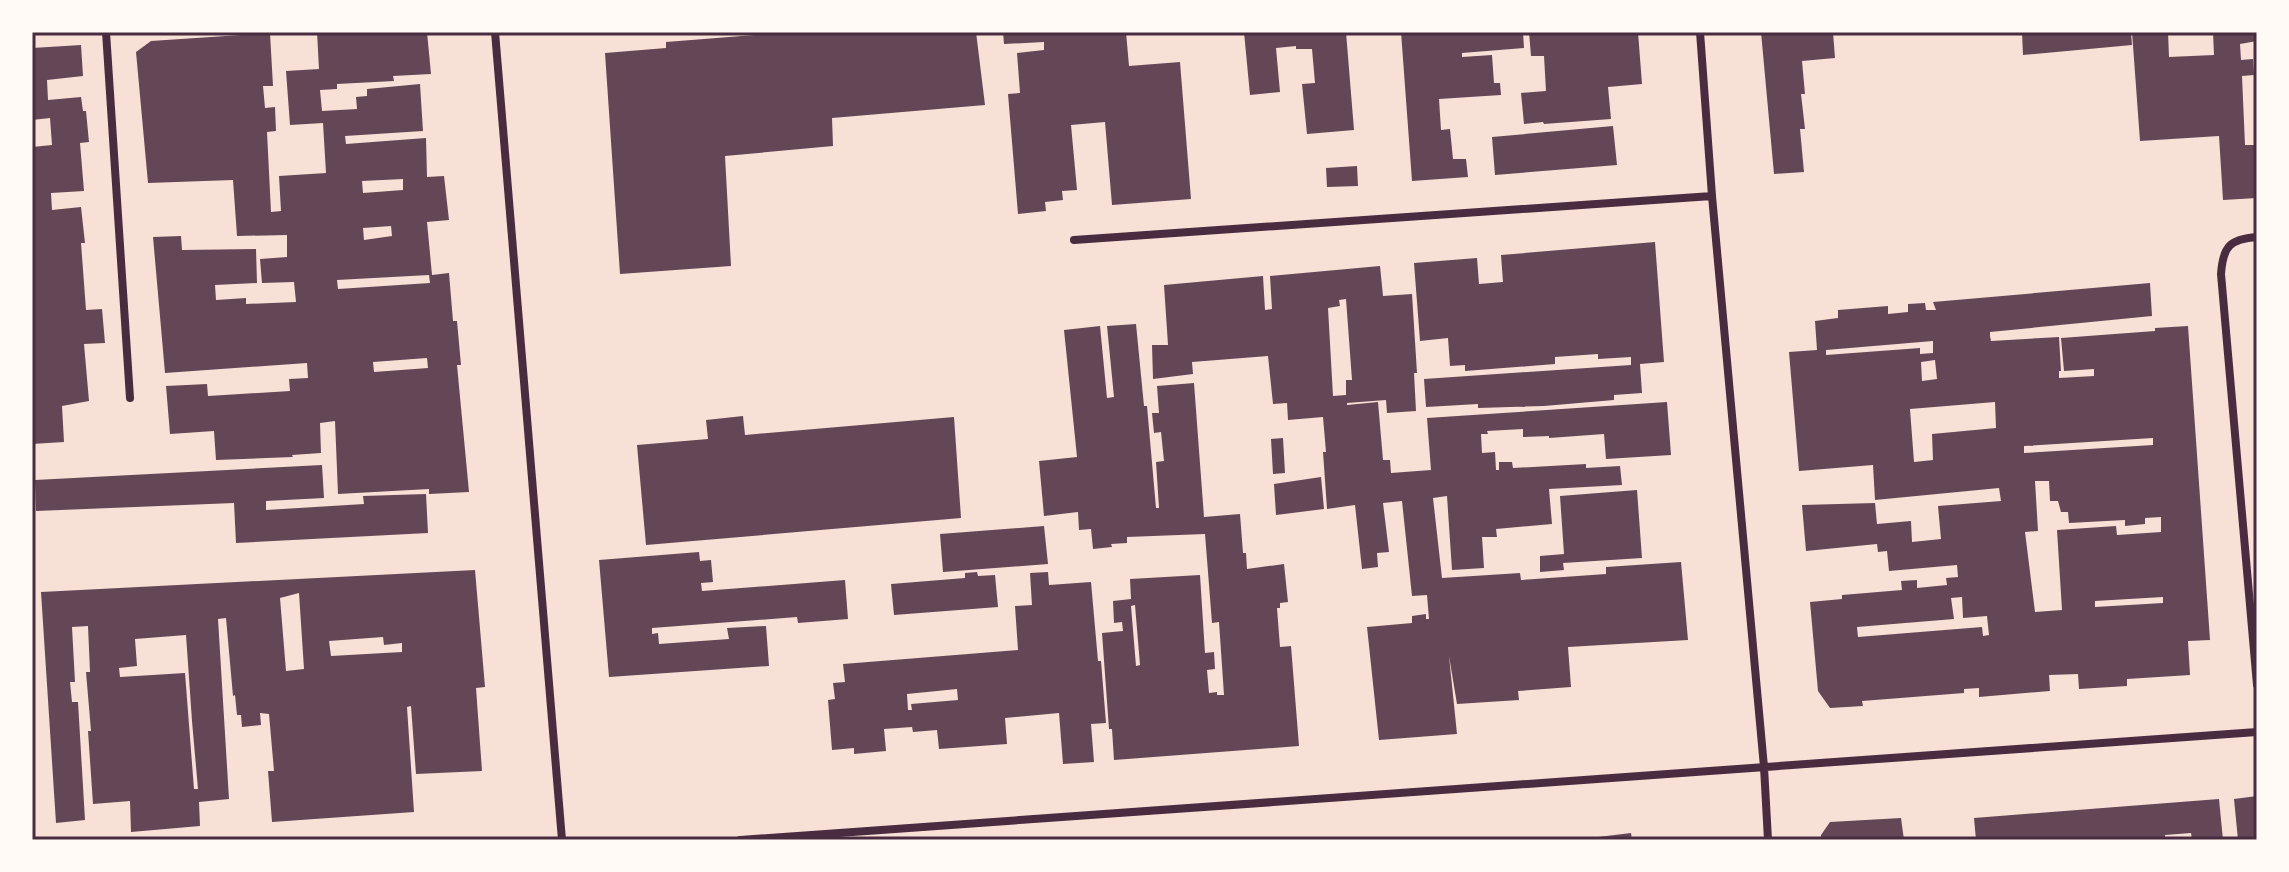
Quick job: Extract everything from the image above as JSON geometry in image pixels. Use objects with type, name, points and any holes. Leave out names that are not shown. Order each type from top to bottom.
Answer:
[{"type":"street","points":[[106,32],[130,398]]},
{"type":"street","points":[[495,32],[562,840]]},
{"type":"street","points":[[1700,32],[1768,840]]},
{"type":"street","points":[[1074,240],[1712,196]]},
{"type":"street","points":[[2257,237],[2239,238],[2231,242],[2221,274],[2257,685]]},
{"type":"street","points":[[740,840],[2257,732]]},
{"type":"building","points":[[317,32],[427,32],[431,74],[393,76],[394,81],[337,84],[337,89],[320,90],[322,111],[357,109],[356,97],[367,96],[367,89],[420,84],[423,131],[345,136],[346,144],[426,138],[427,177],[444,176],[449,220],[427,222],[432,275],[449,273],[453,321],[457,321],[461,365],[457,365],[469,492],[429,494],[429,489],[338,494],[335,421],[320,423],[321,453],[293,457],[216,460],[214,431],[170,434],[166,386],[207,384],[208,396],[290,391],[289,379],[308,378],[307,363],[165,373],[153,237],[181,236],[182,250],[256,249],[257,283],[215,285],[216,300],[246,298],[246,304],[296,302],[294,282],[262,283],[260,259],[287,257],[287,235],[237,236],[233,180],[148,183],[136,52],[151,41],[270,33],[273,86],[263,86],[265,108],[275,107],[276,131],[267,132],[271,212],[281,211],[279,176],[326,173],[323,123],[290,125],[286,71],[319,69]],"holes":[[[403,179],[403,190],[363,193],[362,181]],[[391,226],[392,236],[364,240],[363,228]],[[429,275],[430,283],[338,289],[337,280]],[[427,358],[428,368],[374,372],[373,362]]]},
{"type":"building","points":[[791,32],[976,32],[985,105],[832,118],[833,146],[725,156],[731,266],[620,274],[605,53],[666,48],[666,42]]},
{"type":"building","points":[[1003,32],[1126,32],[1129,66],[1180,62],[1191,199],[1112,205],[1105,122],[1071,125],[1077,190],[1062,191],[1063,200],[1045,202],[1046,211],[1018,214],[1008,94],[1020,93],[1017,53],[1044,50],[1044,42],[1004,44]]},
{"type":"building","points":[[1244,32],[1346,32],[1354,130],[1307,134],[1302,84],[1315,83],[1312,49],[1296,49],[1296,46],[1276,48],[1280,92],[1250,95]]},
{"type":"building","points":[[1401,32],[1523,32],[1524,48],[1462,53],[1462,57],[1492,55],[1494,83],[1500,83],[1501,95],[1439,99],[1441,130],[1450,129],[1453,159],[1466,159],[1468,177],[1412,181]]},
{"type":"building","points":[[1529,32],[1638,32],[1642,84],[1608,87],[1611,119],[1524,124],[1521,93],[1546,91],[1544,56],[1531,56]]},
{"type":"building","points":[[1761,32],[1833,32],[1835,58],[1802,61],[1805,94],[1801,94],[1805,129],[1800,129],[1804,172],[1774,174]]},
{"type":"building","points":[[2022,32],[2131,32],[2132,45],[2023,55]]},
{"type":"building","points":[[2132,32],[2168,32],[2169,57],[2214,55],[2213,32],[2257,32],[2257,41],[2240,44],[2241,60],[2253,59],[2254,75],[2242,76],[2245,145],[2257,145],[2257,198],[2223,200],[2219,136],[2140,141]]},
{"type":"building","points":[[81,45],[83,76],[47,80],[48,100],[81,97],[83,111],[86,111],[89,142],[80,143],[84,191],[51,193],[52,210],[81,207],[86,310],[102,309],[105,343],[84,344],[89,401],[62,406],[64,442],[32,444],[32,147],[52,145],[50,118],[32,120],[32,48]]},
{"type":"building","points":[[1613,126],[1617,165],[1495,175],[1492,137]]},
{"type":"building","points":[[1357,166],[1358,186],[1327,187],[1326,168]]},
{"type":"building","points":[[1655,242],[1664,362],[1640,364],[1642,393],[1614,395],[1614,400],[1544,406],[1478,408],[1478,404],[1426,407],[1424,379],[1631,365],[1631,357],[1598,359],[1598,354],[1555,357],[1555,364],[1465,371],[1465,365],[1450,366],[1448,338],[1420,341],[1414,263],[1477,258],[1479,284],[1503,282],[1501,255]]},
{"type":"building","points":[[1380,266],[1383,296],[1412,294],[1416,411],[1387,413],[1386,400],[1347,403],[1378,402],[1383,460],[1390,460],[1391,473],[1431,470],[1427,418],[1667,402],[1671,455],[1606,459],[1604,434],[1523,437],[1523,429],[1481,434],[1482,453],[1495,452],[1496,470],[1499,470],[1499,462],[1512,462],[1513,468],[1586,464],[1586,468],[1620,466],[1622,485],[1549,489],[1552,524],[1496,529],[1497,537],[1482,537],[1484,568],[1452,570],[1447,496],[1433,498],[1442,578],[1520,573],[1521,580],[1606,574],[1606,567],[1681,562],[1688,640],[1568,647],[1571,687],[1518,691],[1519,700],[1457,704],[1449,656],[1457,734],[1379,740],[1367,627],[1412,623],[1412,616],[1426,614],[1426,619],[1429,619],[1427,595],[1412,596],[1402,501],[1383,503],[1389,552],[1377,553],[1378,567],[1362,569],[1355,505],[1327,509],[1323,417],[1288,420],[1287,403],[1273,404],[1268,356],[1192,362],[1193,374],[1153,379],[1152,345],[1168,345],[1164,285],[1263,276],[1265,310],[1272,309],[1270,276]],"holes":[[[1346,299],[1352,380],[1346,380],[1346,395],[1333,396],[1328,308],[1340,306],[1339,300]]]},
{"type":"building","points":[[2150,283],[2152,316],[1990,332],[1991,341],[2059,337],[2059,378],[2094,376],[2094,369],[2064,371],[2061,338],[2188,326],[2210,640],[2188,641],[2190,675],[2127,679],[2127,686],[2079,689],[2078,674],[2049,675],[2050,691],[1979,697],[1979,688],[1964,689],[1964,693],[1862,701],[1863,706],[1830,708],[1818,691],[1810,602],[1842,599],[1842,595],[1902,590],[1901,581],[1917,580],[1917,588],[1947,585],[1946,578],[1958,577],[1957,565],[1889,571],[1887,551],[1878,552],[1877,544],[1806,551],[1802,505],[1875,503],[1877,524],[1911,521],[1912,542],[1941,539],[1938,506],[2001,501],[1999,488],[1875,500],[1873,465],[1799,471],[1789,352],[1817,350],[1815,321],[1838,318],[1838,310],[1888,306],[1888,314],[1908,312],[1908,304],[1925,303],[1926,310],[1936,310],[1933,302]],"holes":[[[1933,341],[1933,353],[1920,354],[1920,348],[1826,355],[1826,350]],[[1935,360],[1937,379],[1922,381],[1921,362]],[[1995,402],[1996,428],[1932,434],[1933,460],[1914,462],[1910,409]],[[2153,438],[2153,445],[2024,453],[2024,446]],[[2035,481],[2049,481],[2050,501],[2058,501],[2061,512],[2068,512],[2069,523],[2125,520],[2125,526],[2145,524],[2145,518],[2161,517],[2161,532],[2117,535],[2116,526],[2057,530],[2062,610],[2035,612],[2025,532],[2038,531]],[[1962,597],[1963,618],[1987,616],[1989,635],[1983,636],[1982,627],[1858,637],[1857,627],[1954,619],[1951,598]],[[2163,597],[2163,603],[2095,607],[2095,601]]]},
{"type":"building","points":[[1136,324],[1156,508],[1159,508],[1156,462],[1164,461],[1161,432],[1154,433],[1152,413],[1159,413],[1157,386],[1194,383],[1204,517],[1240,514],[1247,569],[1284,564],[1288,602],[1280,603],[1280,608],[1277,608],[1280,647],[1291,646],[1299,746],[1114,760],[1102,633],[1123,631],[1122,622],[1114,623],[1113,601],[1131,599],[1130,579],[1200,575],[1205,653],[1214,652],[1215,669],[1207,670],[1209,693],[1224,695],[1219,622],[1212,623],[1205,534],[1127,537],[1127,543],[1093,549],[1091,529],[1079,530],[1078,512],[1044,516],[1039,461],[1077,457],[1064,330],[1100,326],[1107,398],[1114,397],[1107,326]],"holes":[[[1135,605],[1140,665],[1136,666],[1131,606]]]},
{"type":"building","points":[[743,416],[745,435],[954,417],[961,518],[646,545],[637,445],[708,439],[706,420]]},
{"type":"building","points":[[1283,438],[1285,473],[1273,474],[1271,439]]},
{"type":"building","points":[[322,465],[324,498],[266,501],[266,510],[364,504],[363,496],[426,494],[428,533],[236,543],[234,503],[36,511],[35,480]]},
{"type":"building","points":[[1321,477],[1324,509],[1276,515],[1274,484]]},
{"type":"building","points":[[1637,490],[1642,558],[1563,563],[1564,570],[1540,572],[1540,556],[1564,554],[1560,496]]},
{"type":"building","points":[[1044,526],[1048,564],[943,572],[940,534]]},
{"type":"building","points":[[699,552],[700,561],[711,560],[713,582],[701,583],[702,591],[845,580],[848,619],[798,623],[797,617],[652,628],[652,634],[658,633],[659,644],[729,639],[727,628],[766,626],[769,666],[609,677],[599,560]]},
{"type":"building","points":[[475,570],[485,687],[476,688],[482,771],[416,774],[411,706],[407,707],[414,812],[272,822],[268,771],[274,771],[269,714],[260,713],[261,725],[242,727],[233,696],[226,618],[218,619],[229,799],[199,802],[200,826],[131,832],[130,801],[93,804],[86,672],[90,672],[88,626],[72,627],[75,682],[70,682],[72,702],[78,702],[85,820],[56,823],[41,592]],"holes":[[[299,593],[304,669],[286,671],[280,598]],[[186,635],[198,789],[194,789],[185,673],[120,677],[119,668],[137,666],[135,639]],[[383,637],[384,645],[402,643],[402,652],[331,656],[329,641]]]},
{"type":"building","points":[[977,572],[978,576],[995,575],[998,607],[894,615],[891,584],[965,578],[965,573]]},
{"type":"building","points":[[1048,572],[1049,585],[1091,582],[1106,723],[1091,724],[1094,762],[1063,764],[1059,713],[1005,718],[1007,744],[939,749],[937,730],[913,732],[912,727],[884,729],[886,751],[854,754],[854,748],[832,750],[828,700],[835,699],[833,683],[845,682],[843,664],[1018,650],[1015,606],[1032,605],[1030,573]],"holes":[[[957,689],[958,700],[911,704],[912,710],[908,710],[907,694]]]},
{"type":"building","points":[[2257,796],[2257,840],[2238,840],[2234,799]]},
{"type":"building","points":[[2219,799],[2223,840],[2192,840],[2191,833],[2165,835],[2165,840],[1976,840],[1974,818]]},
{"type":"building","points":[[1901,818],[1904,840],[1821,840],[1830,822]]},
{"type":"building","points":[[1631,833],[1632,840],[1590,840],[1590,838]]}]
